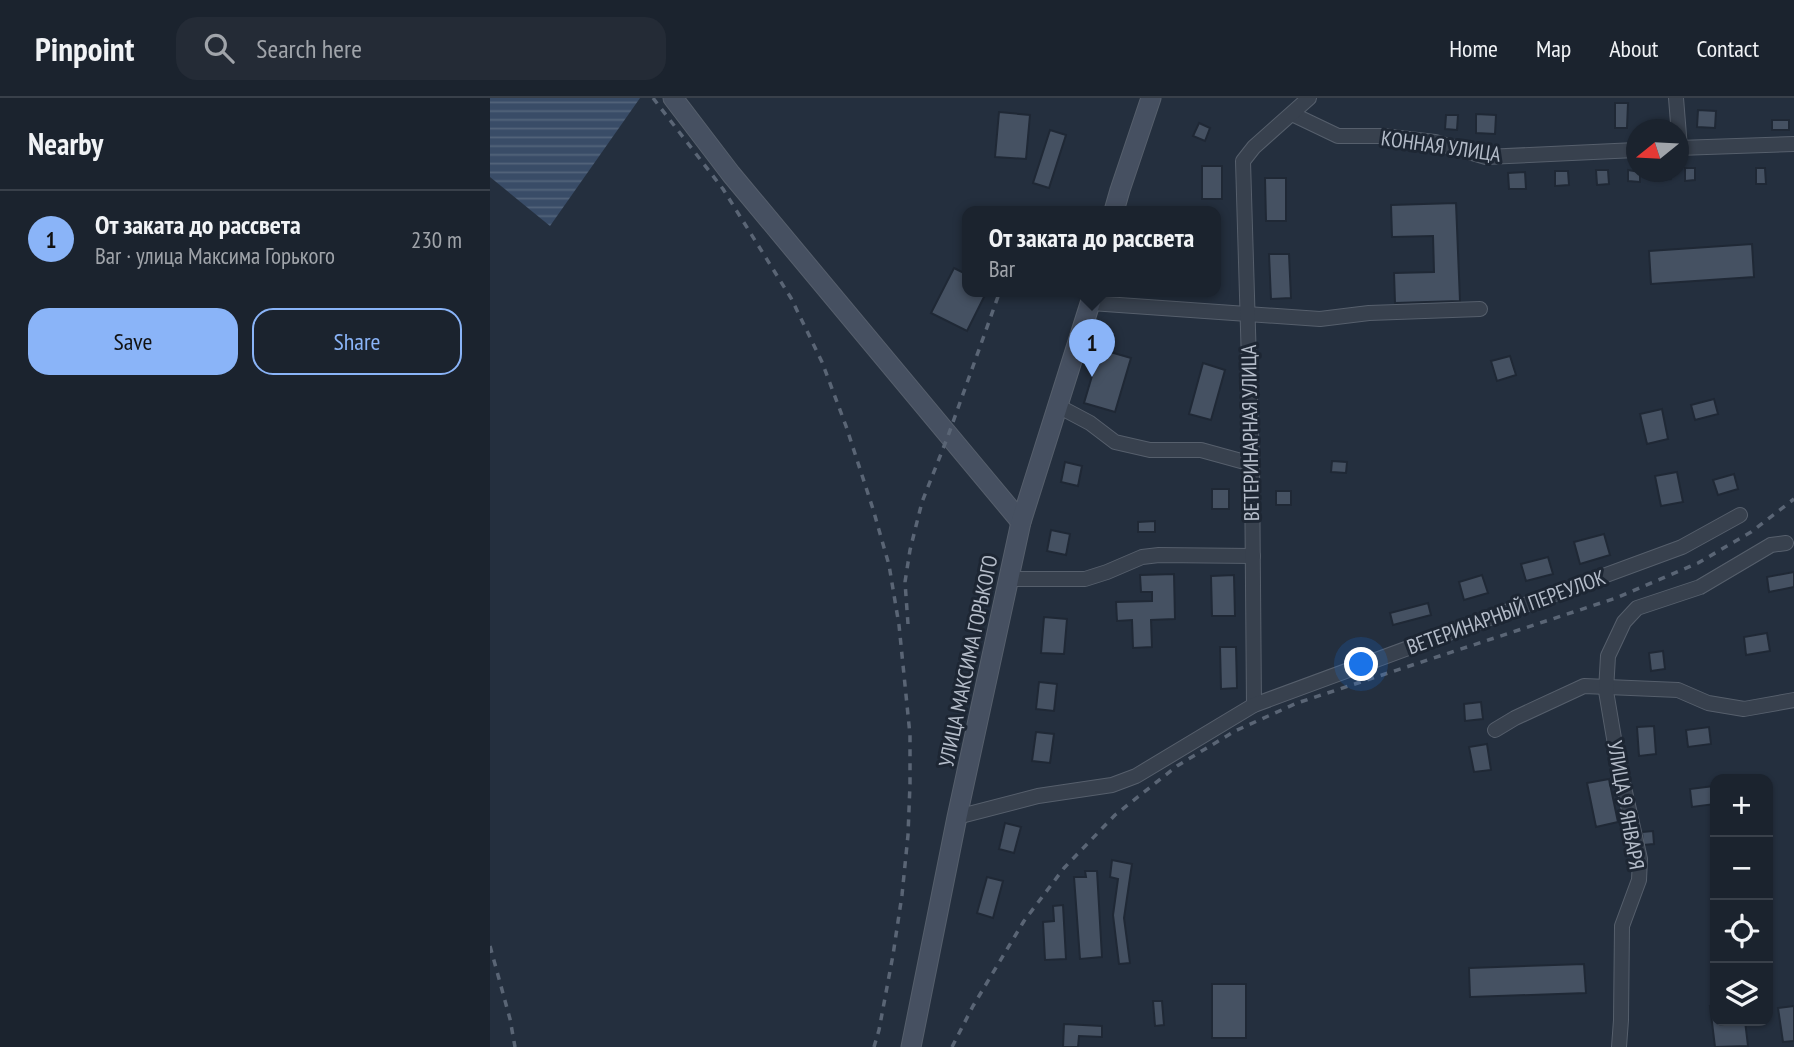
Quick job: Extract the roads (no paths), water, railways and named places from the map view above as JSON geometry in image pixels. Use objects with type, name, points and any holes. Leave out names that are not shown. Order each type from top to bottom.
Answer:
[{"type":"street","points":[[673,98],[731,174],[1021,522]]},
{"type":"street","points":[[1116,206],[1151,98]]},
{"type":"street","points":[[1292,114],[1309,98]]},
{"type":"street","points":[[1676,98],[1677,119]]},
{"type":"street","name":"КОННАЯ УЛИЦА","points":[[1292,114],[1338,136],[1383,136],[1435,142],[1486,157],[1626,150]]},
{"type":"street","name":"ВЕТЕРИНАРНАЯ УЛИЦА","points":[[1254,705],[1252,464],[1243,161],[1254,147],[1292,114]]},
{"type":"street","points":[[1689,148],[1794,144]]},
{"type":"street","points":[[1092,297],[1320,319],[1369,313],[1480,309]]},
{"type":"street","name":"УЛИЦА МАКСИМА ГОРЬКОГО","points":[[911,1047],[957,817],[1021,522],[1092,297]]},
{"type":"street","points":[[1058,406],[1090,423],[1115,442],[1150,450],[1201,450],[1252,464]]},
{"type":"street","name":"ВЕТЕРИНАРНЫЙ ПЕРЕУЛОК","points":[[957,817],[1038,796],[1112,785],[1136,776],[1254,705],[1682,547],[1740,515]]},
{"type":"street","name":"УЛИЦА 9 ЯНВАРЯ","points":[[1619,1047],[1622,1020],[1622,926],[1639,880],[1640,859],[1617,756],[1606,686],[1608,656],[1624,622],[1637,608],[1700,587],[1771,545],[1786,543]]},
{"type":"street","points":[[1009,579],[1085,579],[1142,557],[1159,555],[1253,556]]},
{"type":"street","points":[[1495,730],[1584,686],[1678,690],[1708,703],[1744,709],[1794,700]]},
{"type":"water","points":[[490,98],[640,98],[550,226],[490,177]]},
{"type":"railway","points":[[653,98],[723,189],[791,298],[822,362],[846,426],[889,565],[899,625],[910,735],[910,784],[902,895],[874,1047]]},
{"type":"railway","points":[[908,624],[905,582],[922,502],[998,297]]},
{"type":"railway","points":[[952,1047],[973,1006],[1024,921],[1064,868],[1115,815],[1177,766],[1235,731],[1297,703],[1616,598],[1698,563],[1751,532],[1794,499]]},
{"type":"railway","points":[[490,946],[515,1047]]},
{"type":"place","name":"От заката до рассвета","points":[[1092,377]]}]
